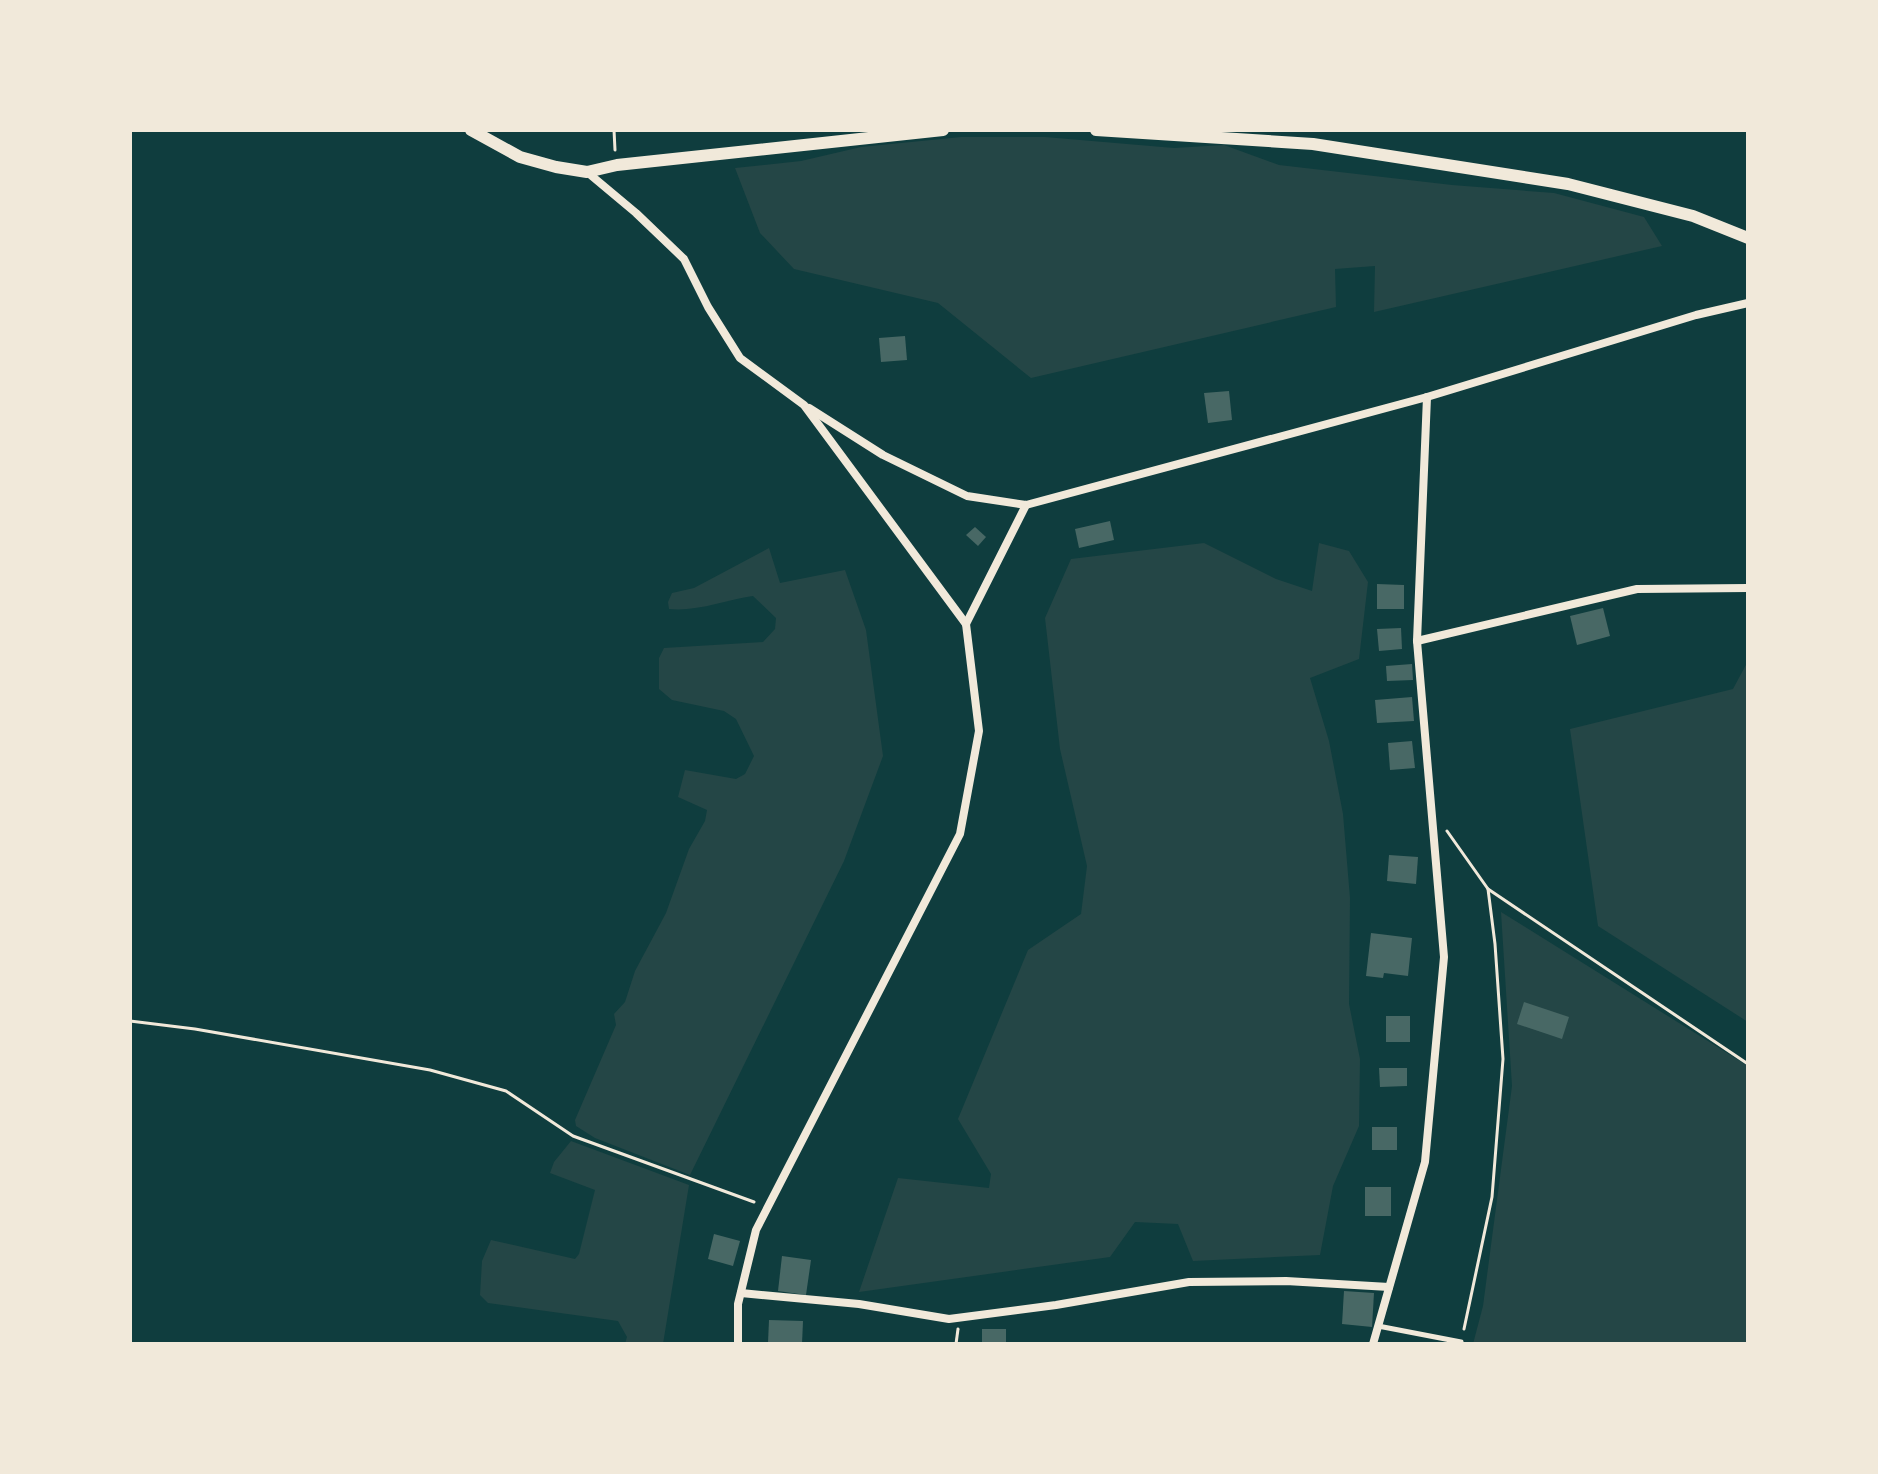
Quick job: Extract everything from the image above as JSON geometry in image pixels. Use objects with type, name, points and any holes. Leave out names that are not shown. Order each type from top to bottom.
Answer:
[{"type":"street","points":[[471,130],[520,157],[587,172],[617,165],[943,130]]},
{"type":"street","points":[[1096,130],[1313,144],[1568,184],[1693,216],[1748,238]]},
{"type":"street","points":[[587,172],[684,259],[708,307],[740,358],[804,405],[883,455],[967,496],[1026,505],[1427,397],[1696,315],[1748,303]]},
{"type":"street","points":[[1373,1344],[1425,1162],[1444,957],[1417,641],[1427,397]]},
{"type":"street","points":[[738,1344],[741,1293],[756,1230],[960,834],[979,731],[966,624],[804,405]]},
{"type":"street","points":[[966,624],[1026,505]]},
{"type":"street","points":[[1417,641],[1637,589],[1748,588]]},
{"type":"street","points":[[741,1293],[859,1304],[949,1319],[1056,1305],[1189,1282],[1286,1281],[1389,1287]]},
{"type":"lane","points":[[1378,1326],[1461,1342]]},
{"type":"path","points":[[614,130],[617,165]]},
{"type":"path","points":[[1433,811],[1488,889],[1748,1064]]},
{"type":"path","points":[[1461,1342],[1492,1197],[1503,1059],[1488,889]]},
{"type":"path","points":[[130,1021],[195,1029],[430,1070],[506,1091],[573,1136],[768,1207]]},
{"type":"shaded area","points":[[961,137],[1045,137],[1174,148],[1224,145],[1279,165],[1554,193],[1644,217],[1662,246],[1374,312],[1375,266],[1335,269],[1336,307],[1031,378],[938,303],[794,269],[760,233],[735,168],[801,161],[861,147]]},
{"type":"shaded area","points":[[1204,543],[1276,579],[1312,591],[1319,543],[1349,551],[1368,582],[1359,659],[1310,678],[1329,741],[1343,814],[1350,898],[1349,1004],[1360,1059],[1359,1126],[1333,1186],[1320,1255],[1193,1261],[1178,1224],[1135,1222],[1110,1257],[859,1292],[898,1178],[989,1188],[991,1174],[958,1119],[1028,950],[1081,914],[1087,866],[1060,749],[1045,618],[1071,559]]},
{"type":"shaded area","points":[[769,548],[780,583],[845,570],[866,630],[883,756],[844,861],[690,1175],[595,1138],[576,1126],[575,1120],[616,1025],[614,1014],[625,1002],[635,971],[666,913],[689,849],[705,821],[707,810],[678,797],[685,770],[736,779],[745,774],[754,756],[736,719],[724,711],[672,700],[659,689],[659,658],[664,648],[763,642],[775,629],[776,618],[753,596],[690,609],[669,609],[668,602],[672,593],[694,588]]},
{"type":"shaded area","points":[[1748,661],[1748,1022],[1598,926],[1570,729],[1733,689]]},
{"type":"shaded area","points":[[1501,912],[1748,1066],[1748,1344],[1473,1344],[1483,1306],[1512,1086]]},
{"type":"shaded area","points":[[571,1141],[689,1185],[663,1344],[625,1344],[627,1337],[618,1321],[488,1303],[480,1295],[482,1261],[491,1240],[575,1259],[579,1254],[595,1190],[550,1173],[554,1162]]},
{"type":"building","points":[[905,336],[907,360],[881,362],[879,338]]},
{"type":"building","points":[[1229,391],[1232,420],[1208,423],[1204,393]]},
{"type":"building","points":[[1110,521],[1114,540],[1079,548],[1075,529]]},
{"type":"building","points":[[975,527],[986,537],[978,546],[966,535]]},
{"type":"building","points":[[1377,584],[1404,585],[1404,609],[1377,609]]},
{"type":"building","points":[[1603,608],[1610,636],[1577,645],[1570,616]]},
{"type":"building","points":[[1401,628],[1402,649],[1379,651],[1377,629]]},
{"type":"building","points":[[1412,664],[1413,680],[1387,681],[1386,666]]},
{"type":"building","points":[[1412,697],[1414,721],[1377,723],[1375,700]]},
{"type":"building","points":[[1412,741],[1415,768],[1390,770],[1388,743]]},
{"type":"building","points":[[1389,855],[1418,857],[1416,884],[1387,881]]},
{"type":"building","points":[[1371,933],[1412,938],[1408,976],[1384,973],[1383,978],[1366,976]]},
{"type":"building","points":[[1524,1002],[1569,1017],[1562,1039],[1517,1024]]},
{"type":"building","points":[[1386,1016],[1410,1016],[1410,1042],[1386,1042]]},
{"type":"building","points":[[1379,1068],[1407,1068],[1407,1086],[1380,1087]]},
{"type":"building","points":[[1372,1127],[1397,1127],[1397,1150],[1372,1150]]},
{"type":"building","points":[[1365,1187],[1391,1187],[1391,1216],[1365,1216]]},
{"type":"building","points":[[714,1234],[740,1241],[733,1266],[708,1259]]},
{"type":"building","points":[[782,1256],[811,1260],[806,1295],[778,1291]]},
{"type":"building","points":[[1344,1291],[1374,1293],[1372,1327],[1342,1324]]},
{"type":"building","points":[[769,1320],[803,1321],[802,1344],[768,1343]]},
{"type":"building","points":[[982,1329],[1006,1329],[1006,1344],[982,1344]]}]
